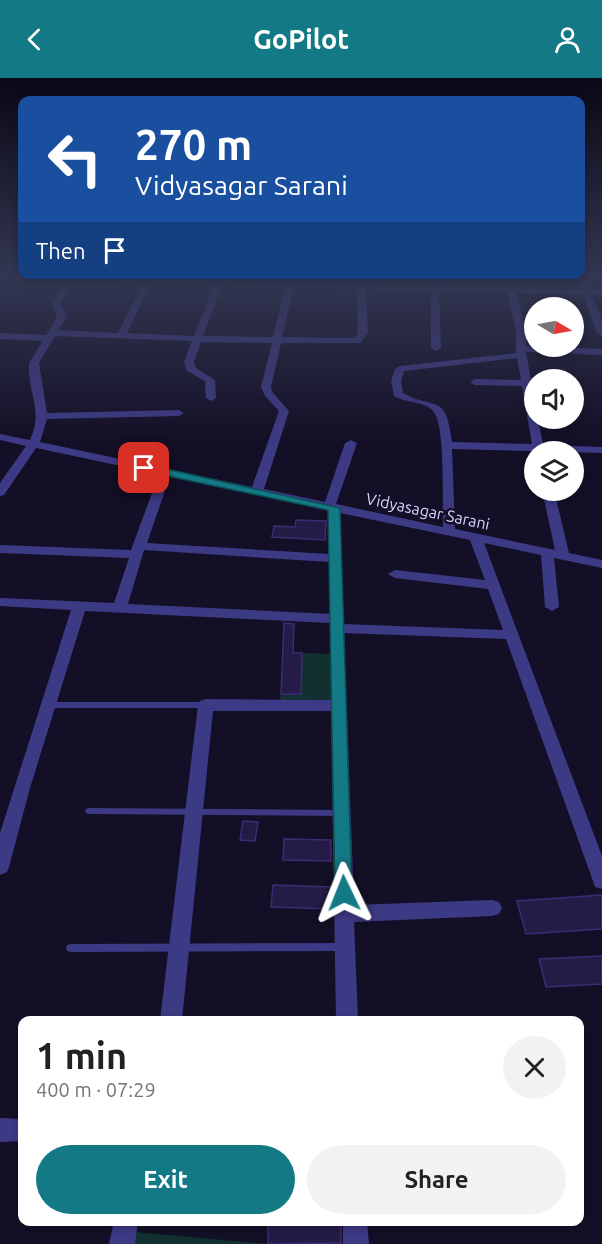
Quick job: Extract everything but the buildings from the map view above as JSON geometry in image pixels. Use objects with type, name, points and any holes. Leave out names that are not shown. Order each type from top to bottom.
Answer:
[{"type":"street","points":[[0,492],[33,444],[43,416],[33,367],[53,331]]},
{"type":"street","points":[[121,336],[123,331]]},
{"type":"street","points":[[203,331],[190,367],[210,380],[211,398]]},
{"type":"street","points":[[257,491],[284,411],[266,391],[279,331]]},
{"type":"street","points":[[0,336],[351,341],[361,339],[361,331]]},
{"type":"street","points":[[436,331],[436,348]]},
{"type":"street","points":[[521,331],[524,369]]},
{"type":"street","points":[[449,532],[448,445],[439,409],[398,394],[396,381],[400,369],[522,352],[602,352]]},
{"type":"street","points":[[475,382],[524,382]]},
{"type":"street","points":[[43,416],[179,413]]},
{"type":"street","name":"Vidyasagar Sarani","points":[[0,437],[602,564]]},
{"type":"street","points":[[347,1016],[335,558],[331,507],[351,443]]},
{"type":"street","points":[[448,445],[524,449]]},
{"type":"street","points":[[584,450],[602,450]]},
{"type":"street","points":[[120,608],[166,472]]},
{"type":"street","points":[[550,501],[563,556]]},
{"type":"street","points":[[476,538],[602,881]]},
{"type":"street","points":[[0,549],[139,550],[335,558]]},
{"type":"street","points":[[547,553],[552,607]]},
{"type":"street","points":[[395,574],[493,585]]},
{"type":"street","points":[[0,602],[512,635]]},
{"type":"street","points":[[0,867],[21,788],[79,606]]},
{"type":"street","points":[[171,1016],[206,705],[339,706]]},
{"type":"street","points":[[344,914],[492,908]]},
{"type":"street","points":[[0,1130],[18,1130]]},
{"type":"street","points":[[122,1244],[125,1226]]},
{"type":"street","points":[[355,1226],[356,1244]]},
{"type":"lane","points":[[48,705],[206,705]]},
{"type":"lane","points":[[89,811],[341,813]]},
{"type":"lane","points":[[71,948],[345,947]]},
{"type":"green space","points":[[302,653],[336,654],[331,701],[280,701],[281,694],[301,694]]},
{"type":"green space","points":[[135,1232],[268,1244],[133,1244]]},
{"type":"route","points":[[144,468],[334,508],[344,893]]}]
